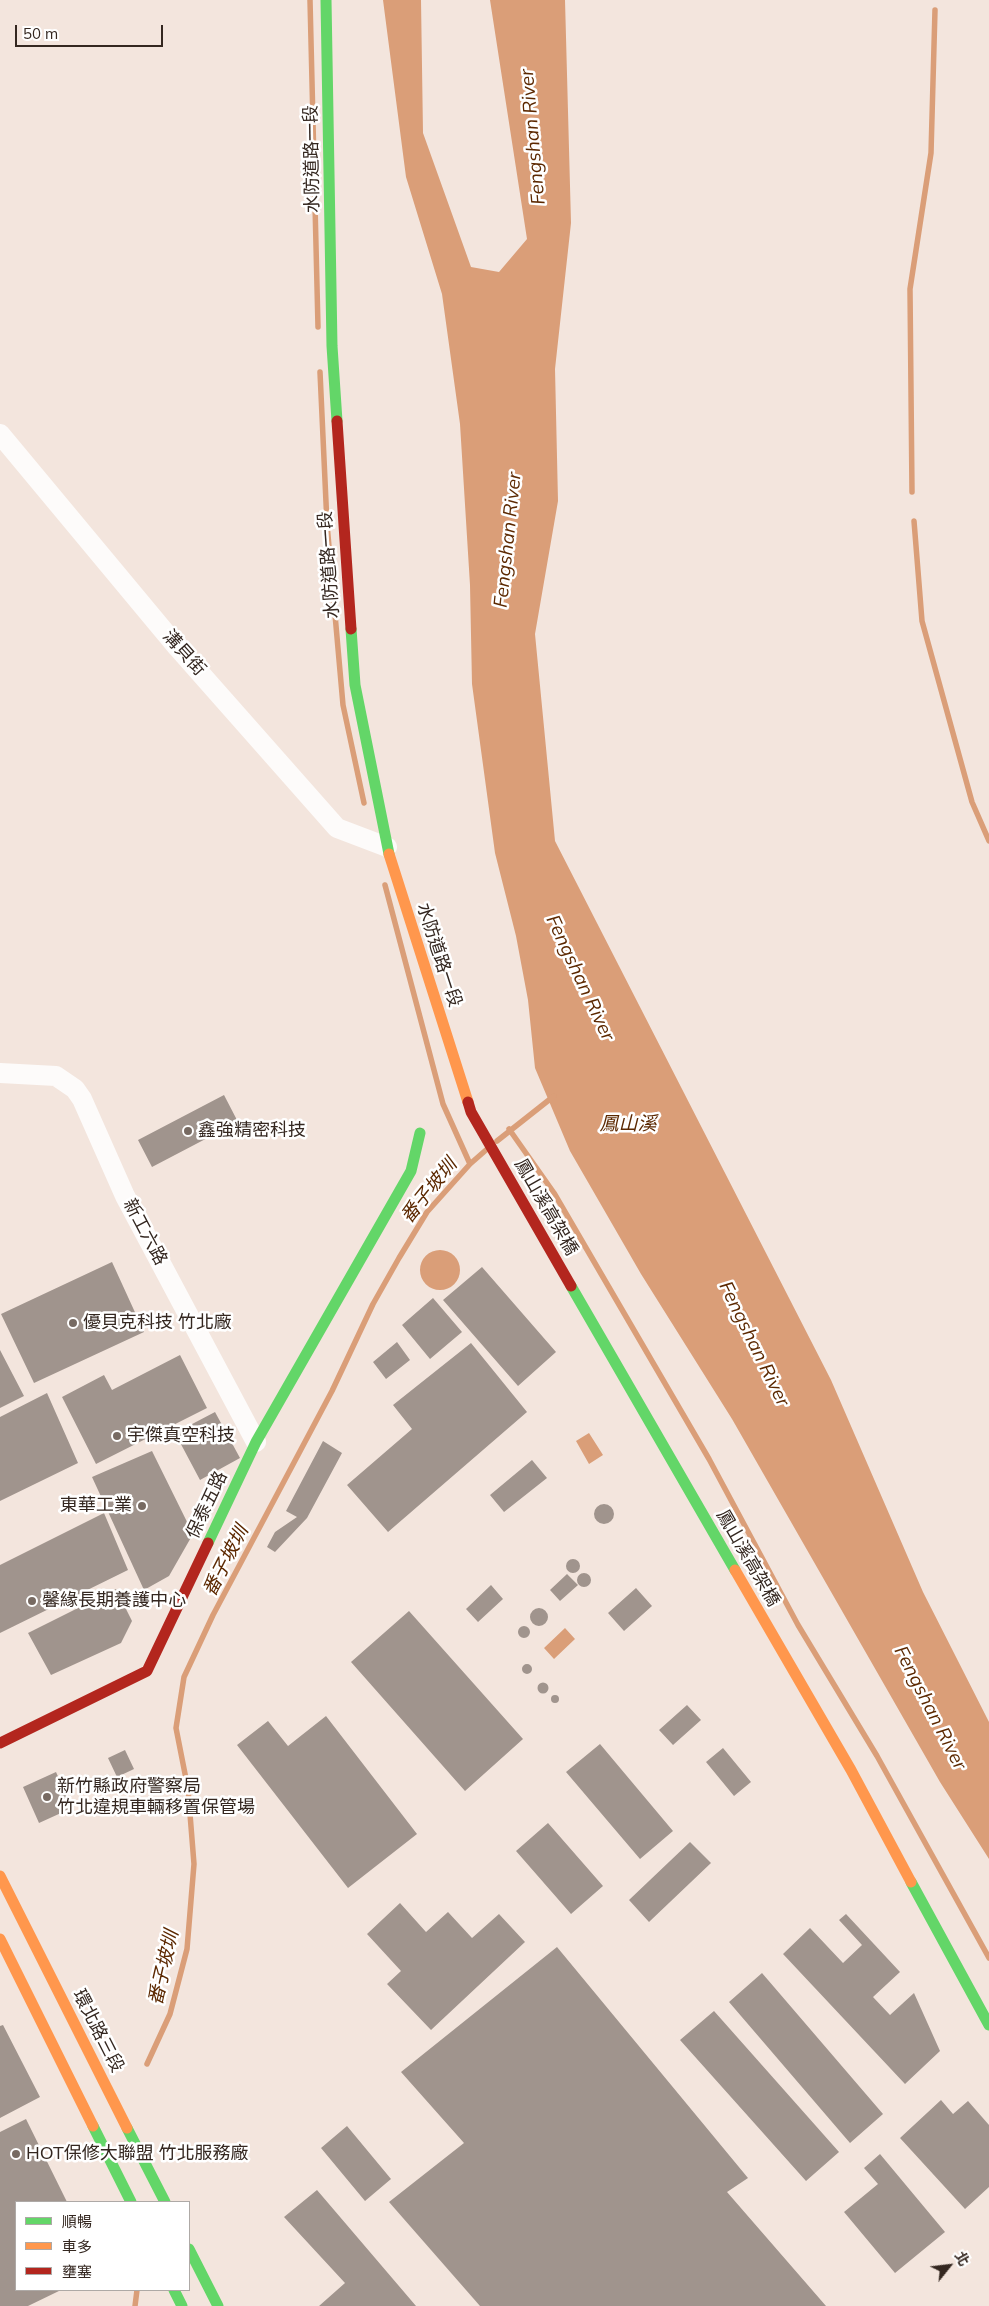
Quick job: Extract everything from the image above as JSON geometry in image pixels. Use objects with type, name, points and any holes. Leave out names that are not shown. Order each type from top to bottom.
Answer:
[{"type":"street","name":"水防道路一段","points":[[326,0],[332,346],[354,675],[387,847],[471,1112]]},
{"type":"street","name":"溝貝街","points":[[0,434],[178,648],[337,828],[387,847]]},
{"type":"street","name":"新工六路","points":[[0,1073],[56,1076],[76,1089],[125,1196],[256,1442]]},
{"type":"street","name":"鳳山溪高架橋","points":[[471,1112],[851,1770],[989,2025]]},
{"type":"street","name":"保泰五路","points":[[0,1743],[147,1671],[256,1442],[411,1171],[420,1133]]},
{"type":"street","name":"環北路三段","points":[[0,1876],[164,2201]]},
{"type":"street","points":[[0,1939],[131,2201]]},
{"type":"street","points":[[190,2251],[218,2306]]},
{"type":"street","points":[[174,2291],[182,2306]]},
{"type":"water","name":"鳳山溪","points":[[383,0],[421,0],[423,133],[471,267],[499,272],[527,239],[490,0],[565,0],[571,223],[555,369],[558,501],[535,634],[555,841],[831,1380],[923,1592],[989,1722],[989,1859],[940,1782],[732,1419],[641,1274],[570,1151],[535,1068],[528,1000],[516,936],[495,853],[472,684],[470,585],[460,424],[442,294],[406,177]]},
{"type":"water","points":[[436,1250],[444,1250],[451,1253],[457,1259],[460,1270],[457,1281],[451,1287],[444,1290],[436,1290],[429,1287],[423,1281],[420,1274],[420,1266],[423,1259],[429,1253]]},
{"type":"water","points":[[589,1433],[603,1455],[589,1464],[576,1441]]},
{"type":"water","points":[[565,1628],[575,1639],[554,1659],[544,1648]]},
{"type":"building","name":"鑫強精密科技","points":[[224,1095],[238,1122],[152,1167],[138,1140]]},
{"type":"building","name":"優貝克科技 竹北廠","points":[[112,1262],[144,1332],[34,1383],[1,1314]]},
{"type":"building","points":[[482,1267],[556,1352],[518,1386],[443,1300]]},
{"type":"building","points":[[433,1298],[462,1332],[430,1359],[402,1325]]},
{"type":"building","points":[[397,1342],[410,1360],[386,1379],[373,1362]]},
{"type":"building","points":[[471,1343],[527,1412],[388,1532],[347,1485],[412,1429],[393,1405]]},
{"type":"building","points":[[0,1350],[24,1396],[0,1408]]},
{"type":"building","name":"宇傑真空科技","points":[[180,1355],[207,1408],[96,1464],[62,1397],[104,1375],[112,1390]]},
{"type":"building","points":[[47,1393],[78,1463],[0,1501],[0,1417]]},
{"type":"building","points":[[215,1412],[240,1458],[200,1480],[175,1433]]},
{"type":"building","points":[[323,1441],[342,1453],[307,1518],[275,1552],[267,1547],[275,1532],[297,1517],[286,1511]]},
{"type":"building","name":"東華工業","points":[[152,1451],[193,1534],[169,1576],[144,1590],[92,1477]]},
{"type":"building","points":[[532,1460],[547,1478],[504,1512],[490,1495]]},
{"type":"building","points":[[604,1504],[611,1507],[614,1514],[611,1521],[604,1524],[597,1521],[594,1514],[597,1507]]},
{"type":"building","name":"馨緣長期養護中心","points":[[104,1513],[128,1570],[0,1633],[0,1565]]},
{"type":"building","points":[[570,1559],[576,1559],[580,1566],[576,1573],[570,1573],[566,1569],[566,1563]]},
{"type":"building","points":[[584,1573],[589,1575],[591,1580],[589,1585],[584,1587],[579,1585],[577,1580],[579,1575]]},
{"type":"building","points":[[567,1574],[578,1585],[560,1601],[550,1590]]},
{"type":"building","points":[[491,1585],[503,1599],[478,1622],[466,1609]]},
{"type":"building","points":[[636,1588],[652,1606],[624,1631],[608,1613]]},
{"type":"building","points":[[116,1589],[132,1621],[121,1643],[51,1675],[28,1633]]},
{"type":"building","points":[[535,1608],[543,1608],[548,1613],[546,1624],[535,1626],[530,1621],[530,1613]]},
{"type":"building","points":[[409,1611],[523,1739],[465,1791],[351,1662]]},
{"type":"building","points":[[522,1626],[526,1626],[530,1632],[526,1638],[522,1638],[518,1634],[518,1630]]},
{"type":"building","points":[[525,1664],[529,1664],[532,1669],[531,1673],[525,1674],[522,1671],[522,1667]]},
{"type":"building","points":[[541,1683],[545,1683],[548,1688],[547,1692],[541,1693],[538,1690],[538,1686]]},
{"type":"building","points":[[555,1695],[559,1699],[555,1703],[551,1699]]},
{"type":"building","points":[[687,1705],[701,1720],[673,1745],[659,1730]]},
{"type":"building","points":[[326,1716],[417,1834],[348,1888],[237,1745],[268,1721],[288,1746]]},
{"type":"building","points":[[600,1744],[673,1831],[640,1859],[566,1772]]},
{"type":"building","points":[[723,1748],[751,1782],[734,1796],[706,1762]]},
{"type":"building","points":[[125,1750],[134,1769],[117,1777],[108,1758]]},
{"type":"building","name":"新竹縣政府警察局 竹北違規車輛移置保管場","points":[[56,1772],[72,1808],[39,1823],[23,1787]]},
{"type":"building","points":[[548,1823],[603,1886],[571,1914],[516,1851]]},
{"type":"building","points":[[690,1842],[711,1863],[649,1922],[629,1900]]},
{"type":"building","points":[[400,1903],[426,1932],[448,1912],[472,1938],[499,1914],[525,1942],[431,2030],[387,1984],[401,1971],[367,1934]]},
{"type":"building","points":[[846,1914],[900,1972],[873,1997],[890,2015],[914,1993],[940,2051],[905,2084],[783,1954],[810,1928],[843,1963],[862,1945],[839,1920]]},
{"type":"building","points":[[557,1947],[748,2178],[727,2192],[826,2306],[480,2306],[389,2202],[464,2143],[401,2072]]},
{"type":"building","points":[[762,1973],[883,2114],[850,2143],[729,2002]]},
{"type":"building","points":[[714,2011],[839,2152],[806,2181],[680,2040]]},
{"type":"building","points":[[3,2025],[40,2097],[0,2118],[0,2026]]},
{"type":"building","points":[[941,2100],[953,2114],[968,2101],[989,2125],[989,2187],[965,2209],[900,2138]]},
{"type":"building","points":[[26,2119],[67,2201],[15,2201],[15,2291],[59,2291],[28,2306],[0,2306],[0,2132]]},
{"type":"building","points":[[347,2126],[391,2179],[365,2201],[321,2148]]},
{"type":"building","points":[[880,2154],[945,2232],[895,2273],[844,2212],[878,2184],[864,2168]]},
{"type":"building","points":[[317,2190],[416,2306],[319,2306],[345,2283],[284,2217]]},
{"type":"waterway","points":[[310,0],[318,327]]},
{"type":"waterway","points":[[912,492],[910,289],[931,153],[935,10]]},
{"type":"waterway","points":[[320,372],[327,524],[343,705],[364,803]]},
{"type":"waterway","points":[[914,521],[922,621],[972,802],[989,841]]},
{"type":"waterway","points":[[385,885],[443,1104],[470,1164]]},
{"type":"waterway","points":[[497,1141],[554,1096]]},
{"type":"waterway","points":[[509,1129],[554,1193],[709,1459],[798,1625],[877,1756],[989,1958]]},
{"type":"waterway","name":"番子坡圳","points":[[147,2064],[170,2014],[187,1949],[194,1864],[188,1789],[176,1728],[184,1677],[213,1615],[332,1391],[373,1304],[399,1258],[427,1212],[470,1164],[486,1150]]},
{"type":"waterway","name":"番子坡圳","points":[[135,2306],[137,2291]]},
{"type":"traffic: fast","points":[[326,0],[332,346],[337,421]]},
{"type":"traffic: fast","points":[[351,629],[355,685],[389,854]]},
{"type":"traffic: fast","points":[[208,1543],[256,1442],[411,1171],[420,1133]]},
{"type":"traffic: fast","points":[[571,1286],[735,1570]]},
{"type":"traffic: fast","points":[[911,1882],[989,2025]]},
{"type":"traffic: fast","points":[[93,2126],[130,2201]]},
{"type":"traffic: fast","points":[[127,2128],[164,2201]]},
{"type":"traffic: fast","points":[[190,2251],[218,2306]]},
{"type":"traffic: fast","points":[[174,2291],[182,2306]]},
{"type":"traffic: slow","points":[[389,854],[468,1102]]},
{"type":"traffic: slow","points":[[735,1570],[851,1770],[911,1882]]},
{"type":"traffic: slow","points":[[0,1876],[127,2128]]},
{"type":"traffic: slow","points":[[0,1939],[93,2126]]},
{"type":"traffic: jam","points":[[337,421],[351,629]]},
{"type":"traffic: jam","points":[[468,1102],[471,1112],[571,1286]]},
{"type":"traffic: jam","points":[[0,1743],[147,1671],[208,1543]]},
{"type":"place","name":"鑫強精密科技","points":[[188,1131]]},
{"type":"place","name":"優貝克科技 竹北廠","points":[[73,1323]]},
{"type":"place","name":"宇傑真空科技","points":[[117,1436]]},
{"type":"place","name":"東華工業","points":[[142,1506]]},
{"type":"place","name":"馨緣長期養護中心","points":[[32,1601]]},
{"type":"place","name":"新竹縣政府警察局 竹北違規車輛移置保管場","points":[[47,1797]]},
{"type":"place","name":"HOT保修大聯盟 竹北服務廠","points":[[16,2154]]},
{"type":"water label","name":"Fengshan River","points":[[533,137]]},
{"type":"water label","name":"Fengshan River","points":[[508,540]]},
{"type":"water label","name":"Fengshan River","points":[[580,978]]},
{"type":"water label","name":"Fengshan River","points":[[754,1344]]},
{"type":"water label","name":"Fengshan River","points":[[930,1708]]}]
